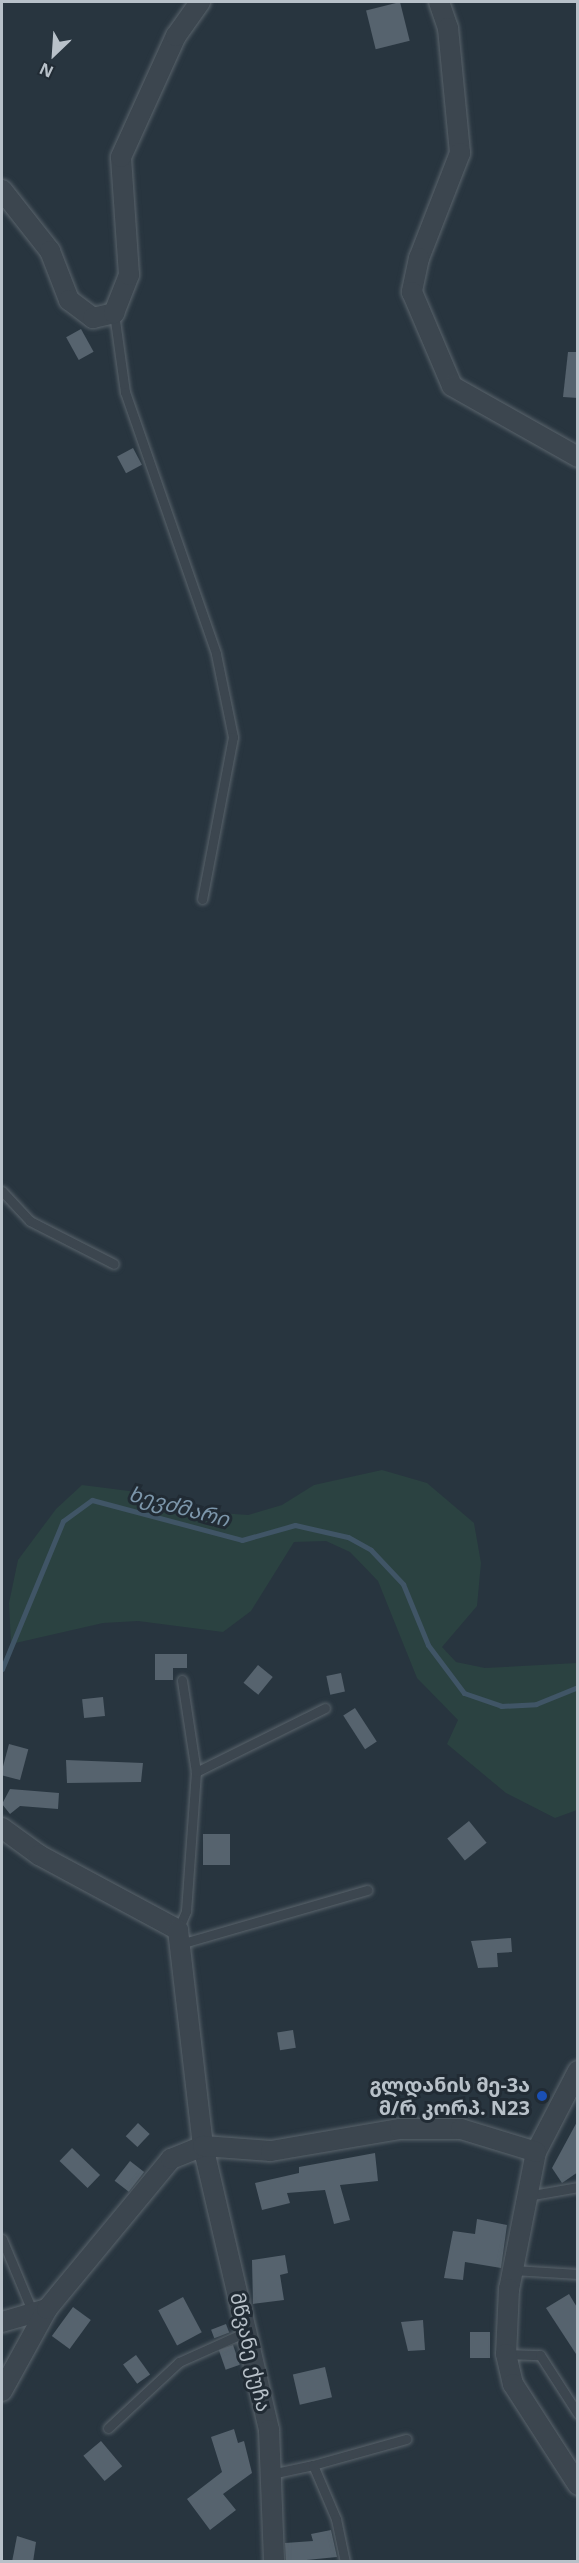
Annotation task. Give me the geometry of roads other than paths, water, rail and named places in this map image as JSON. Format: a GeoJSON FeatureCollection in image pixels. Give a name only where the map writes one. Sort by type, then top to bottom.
{"type":"FeatureCollection","features":[{"type":"Feature","properties":{"kind":"street"},"geometry":{"type":"LineString","coordinates":[[2,190],[50,250],[69,300],[93,318],[114,313],[129,275],[121,157],[176,36],[200,2]]}},
{"type":"Feature","properties":{"kind":"street"},"geometry":{"type":"LineString","coordinates":[[439,2],[448,28],[460,153],[419,258],[412,292],[452,386],[578,457]]}},
{"type":"Feature","properties":{"kind":"street"},"geometry":{"type":"LineString","coordinates":[[2,1828],[39,1855],[179,1937]]}},
{"type":"Feature","properties":{"kind":"street","name":"მწვანე ქუჩა"},"geometry":{"type":"LineString","coordinates":[[179,1937],[203,2146],[269,2430],[274,2562]]}},
{"type":"Feature","properties":{"kind":"street"},"geometry":{"type":"LineString","coordinates":[[578,2071],[536,2152],[513,2270],[506,2354],[513,2384],[578,2485]]}},
{"type":"Feature","properties":{"kind":"street"},"geometry":{"type":"LineString","coordinates":[[2,2391],[40,2311],[171,2160],[203,2146],[271,2151],[400,2129],[461,2129],[536,2152]]}},
{"type":"Feature","properties":{"kind":"street"},"geometry":{"type":"LineString","coordinates":[[2,2322],[40,2311]]}},
{"type":"Feature","properties":{"kind":"lane"},"geometry":{"type":"LineString","coordinates":[[114,313],[125,392],[216,654],[233,737],[202,899]]}},
{"type":"Feature","properties":{"kind":"lane"},"geometry":{"type":"LineString","coordinates":[[2,1191],[30,1221],[114,1264]]}},
{"type":"Feature","properties":{"kind":"lane"},"geometry":{"type":"LineString","coordinates":[[182,1680],[196,1773],[186,1911],[179,1937],[368,1890]]}},
{"type":"Feature","properties":{"kind":"lane"},"geometry":{"type":"LineString","coordinates":[[196,1773],[325,1708]]}},
{"type":"Feature","properties":{"kind":"lane"},"geometry":{"type":"LineString","coordinates":[[527,2196],[578,2187]]}},
{"type":"Feature","properties":{"kind":"lane"},"geometry":{"type":"LineString","coordinates":[[2,2239],[40,2311]]}},
{"type":"Feature","properties":{"kind":"lane"},"geometry":{"type":"LineString","coordinates":[[513,2270],[578,2274]]}},
{"type":"Feature","properties":{"kind":"lane"},"geometry":{"type":"LineString","coordinates":[[108,2428],[179,2362],[246,2332]]}},
{"type":"Feature","properties":{"kind":"lane"},"geometry":{"type":"LineString","coordinates":[[506,2354],[540,2355],[578,2414]]}},
{"type":"Feature","properties":{"kind":"lane"},"geometry":{"type":"LineString","coordinates":[[271,2474],[313,2465],[405,2439]]}},
{"type":"Feature","properties":{"kind":"lane"},"geometry":{"type":"LineString","coordinates":[[313,2465],[336,2519],[345,2562]]}},
{"type":"Feature","properties":{"kind":"waterway","name":"ხევძმარი"},"geometry":{"type":"LineString","coordinates":[[2,1669],[63,1521],[92,1500],[242,1540],[295,1525],[348,1537],[371,1550],[403,1584],[428,1645],[464,1693],[501,1706],[536,1704],[578,1687]]}},
{"type":"Feature","properties":{"kind":"place","name":"გლდანის მე-3ა მ/რ კორპ. N23"},"geometry":{"type":"Point","coordinates":[542,2096]}}]}
